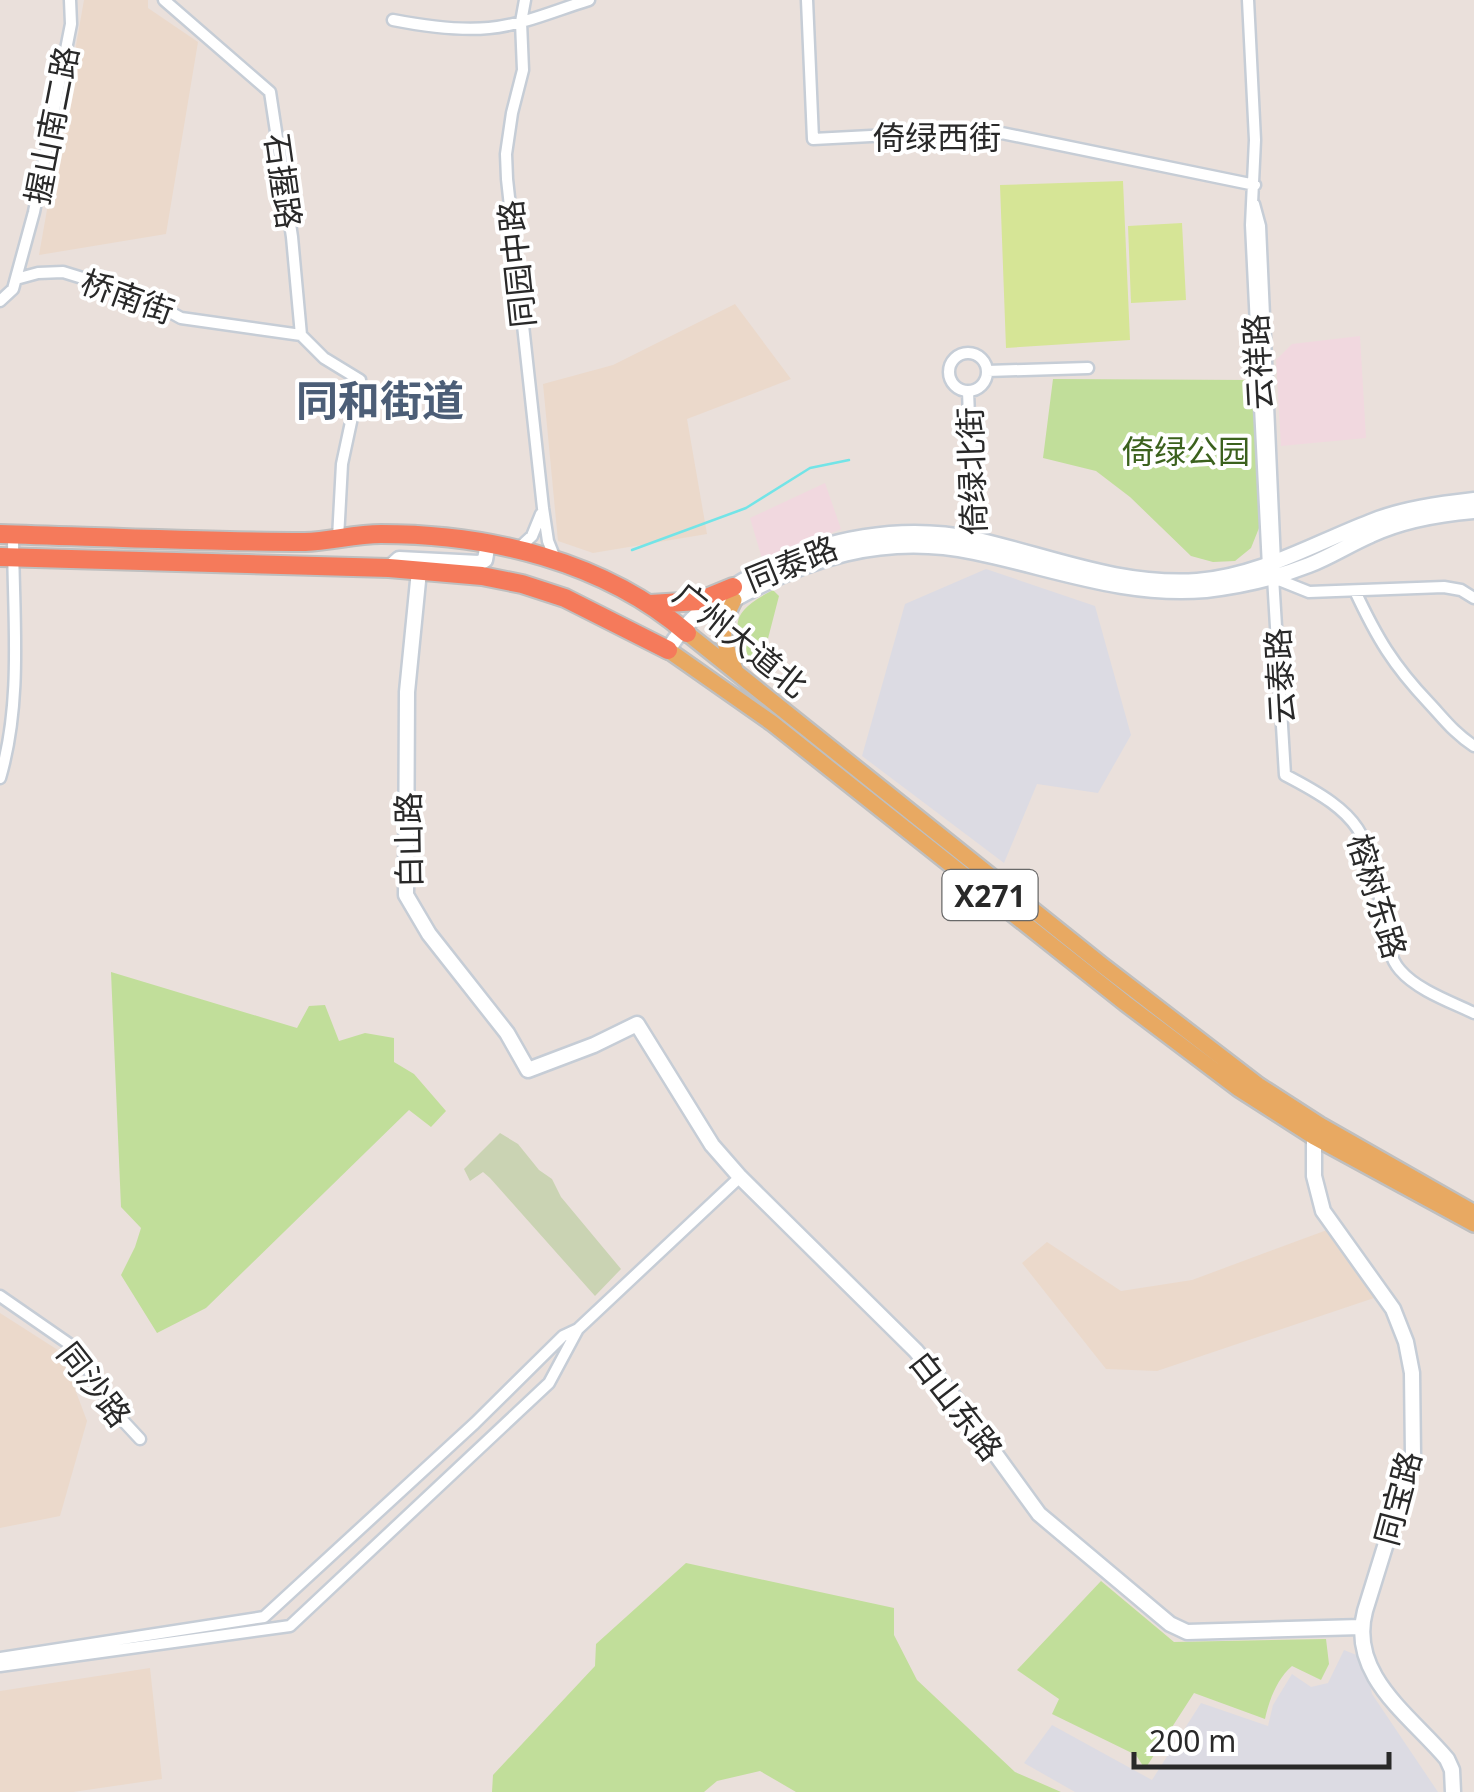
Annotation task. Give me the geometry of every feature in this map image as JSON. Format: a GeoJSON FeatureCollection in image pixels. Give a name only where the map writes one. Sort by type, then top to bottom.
{"type":"FeatureCollection","features":[{"type":"Feature","properties":{"kind":"highway","name":"广州大道北"},"geometry":{"type":"LineString","coordinates":[[6,534],[304,542],[391,534],[488,543],[610,582],[650,604],[684,630]]}},
{"type":"Feature","properties":{"kind":"highway","name":"广州大道北"},"geometry":{"type":"LineString","coordinates":[[6,558],[389,568],[482,576],[536,588],[596,612],[668,650]]}},
{"type":"Feature","properties":{"kind":"highway"},"geometry":{"type":"LineString","coordinates":[[650,604],[699,601],[734,593]]}},
{"type":"Feature","properties":{"kind":"main road"},"geometry":{"type":"LineString","coordinates":[[734,593],[722,634],[738,676]]}},
{"type":"Feature","properties":{"kind":"main road","name":"广州大道北"},"geometry":{"type":"LineString","coordinates":[[684,630],[814,746],[1125,1003],[1239,1089],[1317,1131]]}},
{"type":"Feature","properties":{"kind":"main road","name":"广州大道北"},"geometry":{"type":"LineString","coordinates":[[668,650],[814,746]]}},
{"type":"Feature","properties":{"kind":"main road"},"geometry":{"type":"LineString","coordinates":[[1317,1131],[1474,1224]]}},
{"type":"Feature","properties":{"kind":"main road","name":"X271"},"geometry":{"type":"LineString","coordinates":[[1317,1131],[1372,1146],[1474,1201]]}},
{"type":"Feature","properties":{"kind":"main road","name":"X271"},"geometry":{"type":"LineString","coordinates":[[1317,1131],[1374,1182],[1474,1234]]}},
{"type":"Feature","properties":{"kind":"main road"},"geometry":{"type":"LineString","coordinates":[[1349,1150],[1474,1212]]}},
{"type":"Feature","properties":{"kind":"street","name":"握山南二路"},"geometry":{"type":"LineString","coordinates":[[0,301],[13,290],[34,212],[71,24],[70,0]]}},
{"type":"Feature","properties":{"kind":"street","name":"石握路"},"geometry":{"type":"LineString","coordinates":[[164,0],[270,92],[292,237],[301,334]]}},
{"type":"Feature","properties":{"kind":"street","name":"同园中路"},"geometry":{"type":"LineString","coordinates":[[525,0],[521,22],[523,70],[512,113],[506,179],[543,508],[556,562]]}},
{"type":"Feature","properties":{"kind":"street"},"geometry":{"type":"LineString","coordinates":[[394,20],[423,26],[488,28],[521,22],[589,0]]}},
{"type":"Feature","properties":{"kind":"street","name":"倚绿西街"},"geometry":{"type":"LineString","coordinates":[[807,0],[813,139],[987,130],[1254,185]]}},
{"type":"Feature","properties":{"kind":"street","name":"云祥路"},"geometry":{"type":"LineString","coordinates":[[1248,0],[1272,568]]}},
{"type":"Feature","properties":{"kind":"street","name":"桥南街"},"geometry":{"type":"LineString","coordinates":[[16,279],[63,272],[141,296],[181,318],[301,334]]}},
{"type":"Feature","properties":{"kind":"street"},"geometry":{"type":"LineString","coordinates":[[301,334],[324,358],[360,380],[342,464],[338,538]]}},
{"type":"Feature","properties":{"kind":"street"},"geometry":{"type":"LineString","coordinates":[[965,352],[977,354],[987,371],[980,386],[968,391],[956,387],[949,376],[954,358],[965,352]]}},
{"type":"Feature","properties":{"kind":"street"},"geometry":{"type":"LineString","coordinates":[[987,371],[1088,368]]}},
{"type":"Feature","properties":{"kind":"street","name":"倚绿北街"},"geometry":{"type":"LineString","coordinates":[[968,391],[974,546]]}},
{"type":"Feature","properties":{"kind":"street","name":"同泰路"},"geometry":{"type":"LineString","coordinates":[[668,650],[684,630],[734,593],[808,550],[852,539],[927,534],[1098,584],[1140,590],[1207,590],[1272,568],[1382,518],[1474,500]]}},
{"type":"Feature","properties":{"kind":"street"},"geometry":{"type":"LineString","coordinates":[[517,550],[532,536],[543,508]]}},
{"type":"Feature","properties":{"kind":"street","name":"同泰路"},"geometry":{"type":"LineString","coordinates":[[1272,568],[1313,563],[1395,525],[1474,511]]}},
{"type":"Feature","properties":{"kind":"street"},"geometry":{"type":"LineString","coordinates":[[0,778],[14,705],[6,534]]}},
{"type":"Feature","properties":{"kind":"street"},"geometry":{"type":"LineString","coordinates":[[389,568],[399,559],[479,563],[485,560],[488,543]]}},
{"type":"Feature","properties":{"kind":"street"},"geometry":{"type":"LineString","coordinates":[[1272,568],[1308,592],[1444,588],[1462,590],[1474,598]]}},
{"type":"Feature","properties":{"kind":"street","name":"云泰路"},"geometry":{"type":"LineString","coordinates":[[1272,568],[1285,775]]}},
{"type":"Feature","properties":{"kind":"street","name":"白山路"},"geometry":{"type":"LineString","coordinates":[[419,572],[407,692],[406,895],[430,934],[507,1033],[528,1070],[636,1024]]}},
{"type":"Feature","properties":{"kind":"street"},"geometry":{"type":"LineString","coordinates":[[1356,591],[1372,627],[1402,676],[1451,731],[1474,746]]}},
{"type":"Feature","properties":{"kind":"street","name":"榕树东路"},"geometry":{"type":"LineString","coordinates":[[1285,775],[1337,804],[1363,833],[1397,968],[1474,1014]]}},
{"type":"Feature","properties":{"kind":"street","name":"白山东路"},"geometry":{"type":"LineString","coordinates":[[636,1024],[694,1118],[740,1177],[916,1352],[958,1401],[1039,1514],[1170,1624],[1187,1632],[1361,1627]]}},
{"type":"Feature","properties":{"kind":"street","name":"同宝路"},"geometry":{"type":"LineString","coordinates":[[1317,1131],[1314,1176],[1323,1211],[1393,1309],[1406,1342],[1412,1373],[1413,1456],[1361,1627]]}},
{"type":"Feature","properties":{"kind":"street"},"geometry":{"type":"LineString","coordinates":[[0,1658],[264,1617],[475,1423],[563,1336],[578,1329],[740,1177]]}},
{"type":"Feature","properties":{"kind":"street","name":"同沙路"},"geometry":{"type":"LineString","coordinates":[[0,1296],[74,1348],[113,1410],[140,1440]]}},
{"type":"Feature","properties":{"kind":"street"},"geometry":{"type":"LineString","coordinates":[[0,1666],[290,1626],[549,1383],[578,1329]]}},
{"type":"Feature","properties":{"kind":"street"},"geometry":{"type":"LineString","coordinates":[[1361,1627],[1368,1664],[1378,1683],[1448,1759],[1453,1792]]}},
{"type":"Feature","properties":{"kind":"shaded area"},"geometry":{"type":"Polygon","coordinates":[[[84,0],[148,0],[148,8],[198,42],[166,234],[39,255],[84,0]]]}},
{"type":"Feature","properties":{"kind":"shaded area"},"geometry":{"type":"Polygon","coordinates":[[[735,304],[791,379],[687,419],[707,534],[593,553],[558,541],[543,384],[613,365],[735,304]]]}},
{"type":"Feature","properties":{"kind":"shaded area"},"geometry":{"type":"Polygon","coordinates":[[[1360,336],[1366,438],[1281,446],[1276,360],[1292,344],[1360,336]]]}},
{"type":"Feature","properties":{"kind":"shaded area"},"geometry":{"type":"Polygon","coordinates":[[[825,483],[841,529],[763,562],[750,518],[825,483]]]}},
{"type":"Feature","properties":{"kind":"shaded area"},"geometry":{"type":"Polygon","coordinates":[[[986,569],[1095,606],[1131,735],[1098,793],[1037,784],[1004,863],[862,756],[905,604],[986,569]]]}},
{"type":"Feature","properties":{"kind":"shaded area"},"geometry":{"type":"Polygon","coordinates":[[[1327,1230],[1377,1297],[1157,1371],[1106,1369],[1022,1263],[1047,1242],[1121,1291],[1192,1280],[1327,1230]]]}},
{"type":"Feature","properties":{"kind":"shaded area"},"geometry":{"type":"Polygon","coordinates":[[[0,1313],[61,1352],[87,1421],[60,1516],[0,1528],[0,1313]]]}},
{"type":"Feature","properties":{"kind":"shaded area"},"geometry":{"type":"Polygon","coordinates":[[[1344,1650],[1364,1658],[1372,1694],[1438,1792],[1075,1792],[1024,1763],[1052,1725],[1152,1780],[1201,1703],[1268,1726],[1273,1705],[1292,1674],[1311,1687],[1328,1683],[1344,1650]]]}},
{"type":"Feature","properties":{"kind":"shaded area"},"geometry":{"type":"Polygon","coordinates":[[[150,1668],[162,1779],[73,1792],[0,1792],[0,1691],[150,1668]]]}},
{"type":"Feature","properties":{"kind":"green space"},"geometry":{"type":"Polygon","coordinates":[[[1123,181],[1130,340],[1006,348],[1000,185],[1123,181]]]}},
{"type":"Feature","properties":{"kind":"green space"},"geometry":{"type":"Polygon","coordinates":[[[1182,223],[1186,300],[1131,303],[1128,226],[1182,223]]]}},
{"type":"Feature","properties":{"kind":"green space","name":"倚绿公园"},"geometry":{"type":"Polygon","coordinates":[[[1053,379],[1255,380],[1261,523],[1251,548],[1235,561],[1213,562],[1191,556],[1130,497],[1096,471],[1043,458],[1053,379]]]}},
{"type":"Feature","properties":{"kind":"green space"},"geometry":{"type":"Polygon","coordinates":[[[773,590],[779,596],[764,654],[752,662],[740,637],[738,619],[749,605],[773,590]]]}},
{"type":"Feature","properties":{"kind":"green space"},"geometry":{"type":"Polygon","coordinates":[[[111,972],[297,1028],[309,1006],[325,1005],[339,1041],[365,1033],[394,1038],[394,1062],[414,1074],[446,1111],[431,1127],[409,1110],[206,1308],[157,1333],[121,1275],[141,1228],[121,1207],[111,972]]]}},
{"type":"Feature","properties":{"kind":"green space"},"geometry":{"type":"Polygon","coordinates":[[[500,1133],[518,1144],[539,1170],[552,1179],[561,1197],[621,1269],[595,1296],[490,1178],[483,1172],[470,1181],[464,1169],[500,1133]]]}},
{"type":"Feature","properties":{"kind":"green space"},"geometry":{"type":"Polygon","coordinates":[[[686,1563],[894,1608],[894,1635],[917,1680],[1015,1772],[1061,1792],[796,1792],[760,1771],[717,1781],[704,1792],[492,1792],[493,1775],[595,1666],[596,1644],[686,1563]]]}},
{"type":"Feature","properties":{"kind":"green space"},"geometry":{"type":"Polygon","coordinates":[[[1101,1581],[1174,1642],[1326,1639],[1329,1664],[1321,1680],[1292,1666],[1274,1690],[1265,1719],[1194,1693],[1145,1769],[1136,1755],[1052,1714],[1059,1699],[1017,1670],[1101,1581]]]}},
{"type":"Feature","properties":{"kind":"waterway"},"geometry":{"type":"LineString","coordinates":[[632,550],[746,508],[810,468],[849,460]]}},
{"type":"Feature","properties":{"kind":"district","name":"同和街道"},"geometry":{"type":"Point","coordinates":[380,399]}}]}
